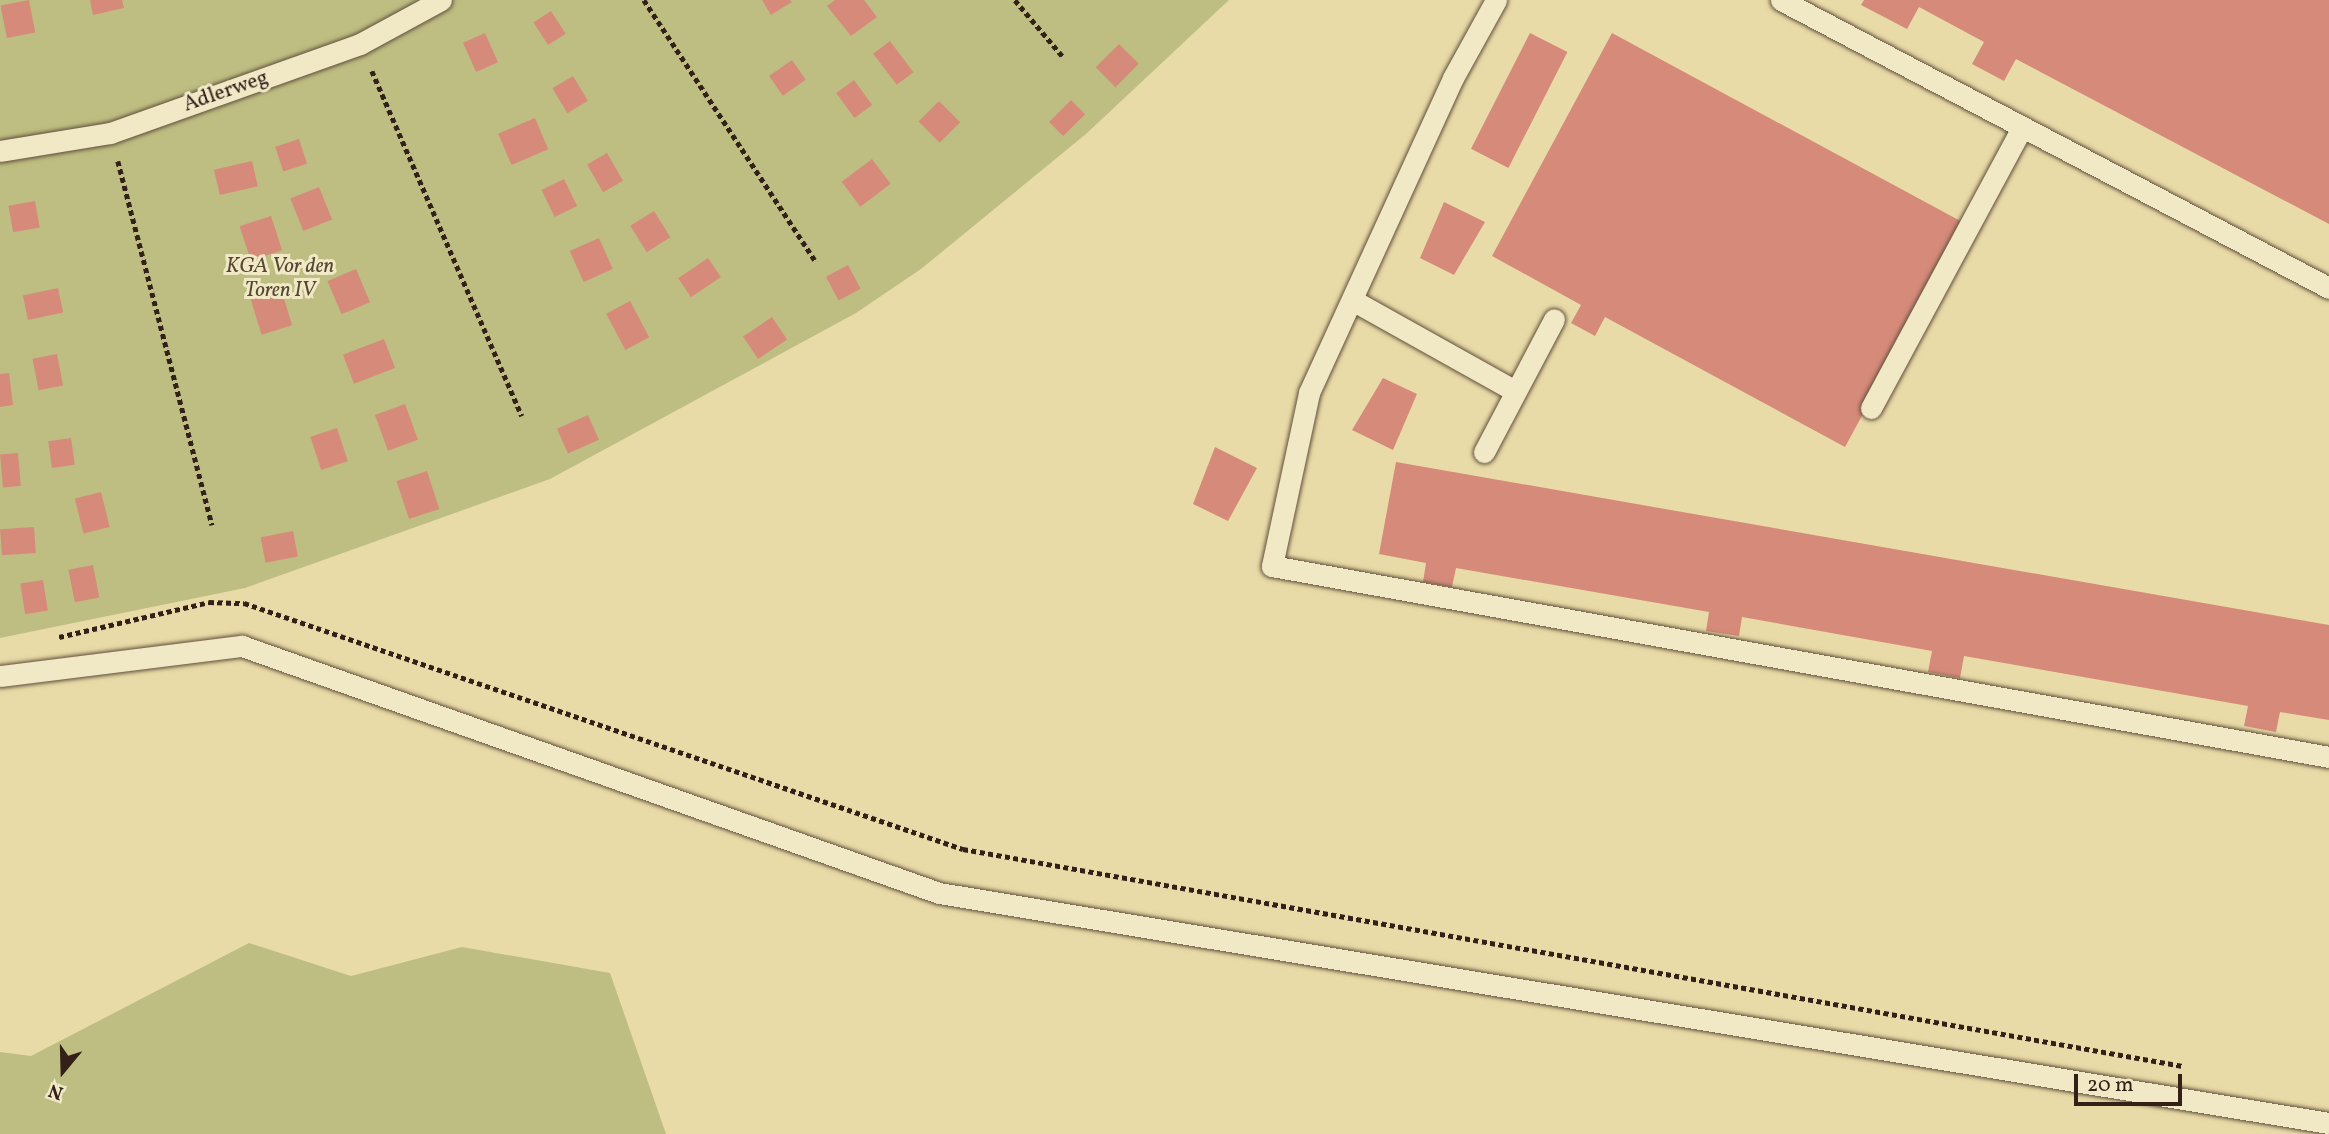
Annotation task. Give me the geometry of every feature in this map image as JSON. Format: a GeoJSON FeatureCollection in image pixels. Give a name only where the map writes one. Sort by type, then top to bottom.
{"type":"FeatureCollection","features":[{"type":"Feature","properties":{"kind":"lane","name":"Adlerweg"},"geometry":{"type":"LineString","coordinates":[[0,151],[110,133],[360,44],[442,0]]}},
{"type":"Feature","properties":{"kind":"lane"},"geometry":{"type":"LineString","coordinates":[[1496,0],[1453,78],[1354,301],[1309,393],[1272,566],[2329,757]]}},
{"type":"Feature","properties":{"kind":"lane"},"geometry":{"type":"LineString","coordinates":[[1781,0],[2329,288]]}},
{"type":"Feature","properties":{"kind":"lane"},"geometry":{"type":"LineString","coordinates":[[1871,408],[2022,127]]}},
{"type":"Feature","properties":{"kind":"lane"},"geometry":{"type":"LineString","coordinates":[[1354,301],[1513,390]]}},
{"type":"Feature","properties":{"kind":"lane"},"geometry":{"type":"LineString","coordinates":[[1484,452],[1513,390],[1554,319]]}},
{"type":"Feature","properties":{"kind":"lane"},"geometry":{"type":"LineString","coordinates":[[0,676],[242,646],[939,892],[2329,1123]]}},
{"type":"Feature","properties":{"kind":"path"},"geometry":{"type":"LineString","coordinates":[[644,0],[816,260]]}},
{"type":"Feature","properties":{"kind":"path"},"geometry":{"type":"LineString","coordinates":[[1015,0],[1064,58]]}},
{"type":"Feature","properties":{"kind":"path"},"geometry":{"type":"LineString","coordinates":[[360,44],[522,416]]}},
{"type":"Feature","properties":{"kind":"path"},"geometry":{"type":"LineString","coordinates":[[110,133],[212,525]]}},
{"type":"Feature","properties":{"kind":"path"},"geometry":{"type":"LineString","coordinates":[[46,639],[209,602],[244,603],[963,849],[2192,1068]]}},
{"type":"Feature","properties":{"kind":"green space","name":"KGA Vor den Toren IV"},"geometry":{"type":"Polygon","coordinates":[[[0,0],[1229,0],[1086,134],[921,269],[856,313],[550,479],[245,588],[0,638],[0,0]]]}},
{"type":"Feature","properties":{"kind":"green space"},"geometry":{"type":"Polygon","coordinates":[[[249,943],[351,976],[462,947],[610,973],[666,1134],[0,1134],[0,1052],[31,1056],[249,943]]]}},
{"type":"Feature","properties":{"kind":"building"},"geometry":{"type":"Polygon","coordinates":[[[29,0],[35,32],[7,38],[1,6],[29,0]]]}},
{"type":"Feature","properties":{"kind":"building"},"geometry":{"type":"Polygon","coordinates":[[[90,0],[122,0],[124,8],[93,15],[90,0]]]}},
{"type":"Feature","properties":{"kind":"building"},"geometry":{"type":"Polygon","coordinates":[[[762,0],[790,0],[792,2],[771,15],[762,0]]]}},
{"type":"Feature","properties":{"kind":"building"},"geometry":{"type":"Polygon","coordinates":[[[835,0],[864,0],[877,17],[851,36],[827,6],[835,0]]]}},
{"type":"Feature","properties":{"kind":"building"},"geometry":{"type":"Polygon","coordinates":[[[1864,0],[2329,0],[2329,224],[2016,59],[2004,81],[1972,64],[1984,42],[1919,7],[1907,29],[1861,5],[1864,0]]]}},
{"type":"Feature","properties":{"kind":"building"},"geometry":{"type":"Polygon","coordinates":[[[551,11],[566,34],[548,45],[533,22],[551,11]]]}},
{"type":"Feature","properties":{"kind":"building"},"geometry":{"type":"Polygon","coordinates":[[[485,33],[498,62],[476,72],[463,43],[485,33]]]}},
{"type":"Feature","properties":{"kind":"building"},"geometry":{"type":"Polygon","coordinates":[[[1530,33],[1567,52],[1508,168],[1471,149],[1530,33]]]}},
{"type":"Feature","properties":{"kind":"building"},"geometry":{"type":"Polygon","coordinates":[[[1612,33],[1966,224],[1845,447],[1605,317],[1595,336],[1571,323],[1581,305],[1492,256],[1612,33]]]}},
{"type":"Feature","properties":{"kind":"building"},"geometry":{"type":"Polygon","coordinates":[[[890,41],[913,72],[897,85],[873,54],[890,41]]]}},
{"type":"Feature","properties":{"kind":"building"},"geometry":{"type":"Polygon","coordinates":[[[1119,44],[1139,64],[1115,87],[1096,67],[1119,44]]]}},
{"type":"Feature","properties":{"kind":"building"},"geometry":{"type":"Polygon","coordinates":[[[792,60],[806,80],[783,96],[769,76],[792,60]]]}},
{"type":"Feature","properties":{"kind":"building"},"geometry":{"type":"Polygon","coordinates":[[[573,76],[588,101],[567,113],[552,88],[573,76]]]}},
{"type":"Feature","properties":{"kind":"building"},"geometry":{"type":"Polygon","coordinates":[[[854,80],[872,105],[854,118],[836,93],[854,80]]]}},
{"type":"Feature","properties":{"kind":"building"},"geometry":{"type":"Polygon","coordinates":[[[1071,100],[1085,114],[1063,136],[1049,122],[1071,100]]]}},
{"type":"Feature","properties":{"kind":"building"},"geometry":{"type":"Polygon","coordinates":[[[939,101],[960,122],[940,143],[918,122],[939,101]]]}},
{"type":"Feature","properties":{"kind":"building"},"geometry":{"type":"Polygon","coordinates":[[[535,118],[548,149],[511,165],[498,134],[535,118]]]}},
{"type":"Feature","properties":{"kind":"building"},"geometry":{"type":"Polygon","coordinates":[[[299,139],[307,164],[283,171],[275,147],[299,139]]]}},
{"type":"Feature","properties":{"kind":"building"},"geometry":{"type":"Polygon","coordinates":[[[607,153],[623,181],[603,192],[587,164],[607,153]]]}},
{"type":"Feature","properties":{"kind":"building"},"geometry":{"type":"Polygon","coordinates":[[[872,159],[891,184],[860,207],[842,182],[872,159]]]}},
{"type":"Feature","properties":{"kind":"building"},"geometry":{"type":"Polygon","coordinates":[[[252,161],[258,186],[220,195],[214,170],[252,161]]]}},
{"type":"Feature","properties":{"kind":"building"},"geometry":{"type":"Polygon","coordinates":[[[564,179],[577,206],[555,217],[542,190],[564,179]]]}},
{"type":"Feature","properties":{"kind":"building"},"geometry":{"type":"Polygon","coordinates":[[[319,187],[332,219],[303,231],[290,199],[319,187]]]}},
{"type":"Feature","properties":{"kind":"building"},"geometry":{"type":"Polygon","coordinates":[[[35,201],[40,228],[13,232],[8,206],[35,201]]]}},
{"type":"Feature","properties":{"kind":"building"},"geometry":{"type":"Polygon","coordinates":[[[1444,202],[1485,222],[1454,275],[1420,258],[1444,202]]]}},
{"type":"Feature","properties":{"kind":"building"},"geometry":{"type":"Polygon","coordinates":[[[654,211],[670,237],[647,252],[630,226],[654,211]]]}},
{"type":"Feature","properties":{"kind":"building"},"geometry":{"type":"Polygon","coordinates":[[[271,216],[282,250],[251,260],[240,226],[271,216]]]}},
{"type":"Feature","properties":{"kind":"building"},"geometry":{"type":"Polygon","coordinates":[[[599,238],[613,269],[584,282],[570,251],[599,238]]]}},
{"type":"Feature","properties":{"kind":"building"},"geometry":{"type":"Polygon","coordinates":[[[708,258],[721,277],[691,297],[678,278],[708,258]]]}},
{"type":"Feature","properties":{"kind":"building"},"geometry":{"type":"Polygon","coordinates":[[[848,265],[861,289],[839,301],[826,277],[848,265]]]}},
{"type":"Feature","properties":{"kind":"building"},"geometry":{"type":"Polygon","coordinates":[[[356,269],[370,302],[342,314],[327,281],[356,269]]]}},
{"type":"Feature","properties":{"kind":"building"},"geometry":{"type":"Polygon","coordinates":[[[58,288],[63,312],[28,320],[23,295],[58,288]]]}},
{"type":"Feature","properties":{"kind":"building"},"geometry":{"type":"Polygon","coordinates":[[[281,289],[292,325],[262,335],[250,298],[281,289]]]}},
{"type":"Feature","properties":{"kind":"building"},"geometry":{"type":"Polygon","coordinates":[[[630,301],[649,337],[625,350],[606,314],[630,301]]]}},
{"type":"Feature","properties":{"kind":"building"},"geometry":{"type":"Polygon","coordinates":[[[772,317],[787,339],[758,359],[743,337],[772,317]]]}},
{"type":"Feature","properties":{"kind":"building"},"geometry":{"type":"Polygon","coordinates":[[[384,339],[395,368],[354,384],[343,355],[384,339]]]}},
{"type":"Feature","properties":{"kind":"building"},"geometry":{"type":"Polygon","coordinates":[[[57,354],[63,385],[39,390],[32,359],[57,354]]]}},
{"type":"Feature","properties":{"kind":"building"},"geometry":{"type":"Polygon","coordinates":[[[9,373],[13,405],[0,407],[0,374],[9,373]]]}},
{"type":"Feature","properties":{"kind":"building"},"geometry":{"type":"Polygon","coordinates":[[[1383,378],[1417,394],[1393,450],[1352,430],[1383,378]]]}},
{"type":"Feature","properties":{"kind":"building"},"geometry":{"type":"Polygon","coordinates":[[[405,404],[418,440],[388,451],[375,415],[405,404]]]}},
{"type":"Feature","properties":{"kind":"building"},"geometry":{"type":"Polygon","coordinates":[[[588,415],[599,440],[568,453],[557,429],[588,415]]]}},
{"type":"Feature","properties":{"kind":"building"},"geometry":{"type":"Polygon","coordinates":[[[337,428],[348,461],[321,470],[310,437],[337,428]]]}},
{"type":"Feature","properties":{"kind":"building"},"geometry":{"type":"Polygon","coordinates":[[[71,438],[75,465],[52,468],[48,441],[71,438]]]}},
{"type":"Feature","properties":{"kind":"building"},"geometry":{"type":"Polygon","coordinates":[[[1215,447],[1257,468],[1228,521],[1193,504],[1215,447]]]}},
{"type":"Feature","properties":{"kind":"building"},"geometry":{"type":"Polygon","coordinates":[[[18,453],[21,486],[3,487],[0,455],[18,453]]]}},
{"type":"Feature","properties":{"kind":"building"},"geometry":{"type":"Polygon","coordinates":[[[1396,462],[2329,625],[2329,720],[2280,712],[2276,732],[2244,726],[2248,706],[1964,656],[1960,678],[1928,672],[1932,651],[1742,617],[1739,636],[1706,631],[1709,612],[1456,568],[1452,587],[1423,582],[1426,563],[1379,554],[1396,462]]]}},
{"type":"Feature","properties":{"kind":"building"},"geometry":{"type":"Polygon","coordinates":[[[427,471],[439,509],[409,519],[397,481],[427,471]]]}},
{"type":"Feature","properties":{"kind":"building"},"geometry":{"type":"Polygon","coordinates":[[[101,492],[110,527],[84,533],[75,499],[101,492]]]}},
{"type":"Feature","properties":{"kind":"building"},"geometry":{"type":"Polygon","coordinates":[[[34,527],[36,553],[2,555],[0,529],[34,527]]]}},
{"type":"Feature","properties":{"kind":"building"},"geometry":{"type":"Polygon","coordinates":[[[293,531],[298,557],[266,563],[261,537],[293,531]]]}},
{"type":"Feature","properties":{"kind":"building"},"geometry":{"type":"Polygon","coordinates":[[[93,565],[99,597],[75,602],[68,570],[93,565]]]}},
{"type":"Feature","properties":{"kind":"building"},"geometry":{"type":"Polygon","coordinates":[[[43,580],[48,611],[25,614],[20,584],[43,580]]]}}]}
